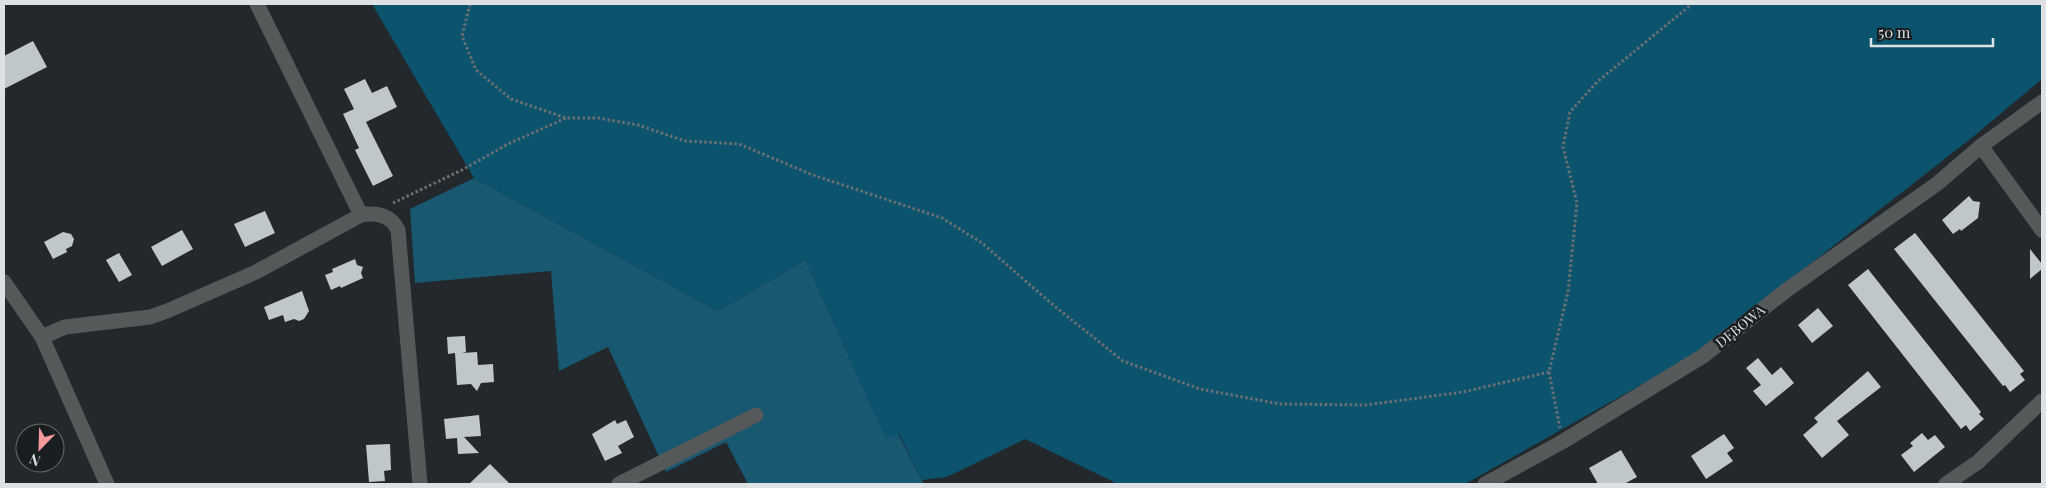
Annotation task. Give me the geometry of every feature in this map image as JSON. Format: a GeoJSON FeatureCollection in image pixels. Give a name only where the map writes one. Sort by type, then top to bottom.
{"type":"FeatureCollection","features":[{"type":"Feature","properties":{"kind":"street"},"geometry":{"type":"LineString","coordinates":[[257,4],[361,215]]}},
{"type":"Feature","properties":{"kind":"street","name":"DĘBOWA"},"geometry":{"type":"LineString","coordinates":[[1485,484],[1562,442],[1703,356],[1788,289],[1938,183],[1981,146],[2042,102]]}},
{"type":"Feature","properties":{"kind":"street"},"geometry":{"type":"LineString","coordinates":[[1981,146],[2042,230]]}},
{"type":"Feature","properties":{"kind":"street"},"geometry":{"type":"LineString","coordinates":[[42,337],[65,328],[150,316],[168,311],[256,272],[361,215],[379,214],[395,223],[398,230],[420,484]]}},
{"type":"Feature","properties":{"kind":"street"},"geometry":{"type":"LineString","coordinates":[[4,282],[42,337],[107,484]]}},
{"type":"Feature","properties":{"kind":"street"},"geometry":{"type":"LineString","coordinates":[[1946,484],[1978,462],[2042,400]]}},
{"type":"Feature","properties":{"kind":"street"},"geometry":{"type":"LineString","coordinates":[[620,484],[756,415]]}},
{"type":"Feature","properties":{"kind":"path"},"geometry":{"type":"LineString","coordinates":[[470,4],[462,36],[476,70],[512,99],[566,118],[598,118],[638,125],[685,141],[740,144],[813,175],[942,218],[982,243],[1052,304],[1123,361],[1200,389],[1280,404],[1366,405],[1463,392],[1549,372]]}},
{"type":"Feature","properties":{"kind":"path"},"geometry":{"type":"LineString","coordinates":[[1562,442],[1549,372],[1568,292],[1577,203],[1563,147],[1570,112],[1597,82],[1616,65],[1692,4]]}},
{"type":"Feature","properties":{"kind":"path"},"geometry":{"type":"LineString","coordinates":[[379,214],[386,206],[462,170],[508,144],[566,118]]}},
{"type":"Feature","properties":{"kind":"shaded area"},"geometry":{"type":"Polygon","coordinates":[[[372,4],[2042,4],[2042,79],[1974,136],[1694,355],[1465,484],[1118,484],[1025,439],[947,477],[922,480],[899,434],[886,439],[805,259],[718,311],[474,178],[372,4]]]}},
{"type":"Feature","properties":{"kind":"shaded area"},"geometry":{"type":"Polygon","coordinates":[[[474,178],[718,311],[805,259],[886,438],[898,434],[924,484],[748,484],[726,442],[666,472],[608,347],[559,371],[551,271],[415,283],[410,209],[474,178]]]}},
{"type":"Feature","properties":{"kind":"building"},"geometry":{"type":"Polygon","coordinates":[[[33,41],[47,67],[4,89],[4,56],[33,41]]]}},
{"type":"Feature","properties":{"kind":"building"},"geometry":{"type":"Polygon","coordinates":[[[365,79],[372,93],[387,86],[397,107],[366,122],[393,176],[373,186],[355,150],[359,148],[343,114],[354,109],[344,89],[365,79]]]}},
{"type":"Feature","properties":{"kind":"building"},"geometry":{"type":"Polygon","coordinates":[[[1969,196],[1973,201],[1980,202],[1978,218],[1961,231],[1960,229],[1953,234],[1942,220],[1969,196]]]}},
{"type":"Feature","properties":{"kind":"building"},"geometry":{"type":"Polygon","coordinates":[[[265,211],[275,233],[245,247],[234,224],[265,211]]]}},
{"type":"Feature","properties":{"kind":"building"},"geometry":{"type":"Polygon","coordinates":[[[182,230],[193,249],[162,266],[151,247],[182,230]]]}},
{"type":"Feature","properties":{"kind":"building"},"geometry":{"type":"Polygon","coordinates":[[[63,232],[71,234],[74,239],[72,246],[66,249],[67,252],[53,259],[44,242],[63,232]]]}},
{"type":"Feature","properties":{"kind":"building"},"geometry":{"type":"Polygon","coordinates":[[[1915,233],[2024,371],[2020,374],[2025,380],[2010,392],[2005,385],[2003,386],[1894,249],[1915,233]]]}},
{"type":"Feature","properties":{"kind":"building"},"geometry":{"type":"Polygon","coordinates":[[[2030,249],[2042,264],[2042,269],[2030,279],[2030,249]]]}},
{"type":"Feature","properties":{"kind":"building"},"geometry":{"type":"Polygon","coordinates":[[[119,253],[132,275],[119,282],[106,260],[119,253]]]}},
{"type":"Feature","properties":{"kind":"building"},"geometry":{"type":"Polygon","coordinates":[[[355,259],[357,265],[363,267],[361,273],[363,278],[341,288],[340,286],[331,290],[325,275],[333,272],[332,269],[355,259]]]}},
{"type":"Feature","properties":{"kind":"building"},"geometry":{"type":"Polygon","coordinates":[[[1868,269],[1981,412],[1979,414],[1984,419],[1970,431],[1966,425],[1961,429],[1848,285],[1868,269]]]}},
{"type":"Feature","properties":{"kind":"building"},"geometry":{"type":"Polygon","coordinates":[[[302,291],[309,311],[304,319],[299,321],[294,319],[285,322],[283,315],[269,320],[264,307],[302,291]]]}},
{"type":"Feature","properties":{"kind":"building"},"geometry":{"type":"Polygon","coordinates":[[[1818,308],[1833,326],[1812,343],[1798,325],[1818,308]]]}},
{"type":"Feature","properties":{"kind":"building"},"geometry":{"type":"Polygon","coordinates":[[[465,336],[466,352],[462,353],[477,352],[478,365],[493,364],[494,382],[481,383],[477,391],[471,384],[457,385],[455,353],[448,354],[447,337],[465,336]]]}},
{"type":"Feature","properties":{"kind":"building"},"geometry":{"type":"Polygon","coordinates":[[[1758,358],[1772,375],[1781,367],[1794,383],[1766,406],[1753,391],[1761,385],[1746,368],[1758,358]]]}},
{"type":"Feature","properties":{"kind":"building"},"geometry":{"type":"Polygon","coordinates":[[[1868,371],[1881,387],[1837,421],[1849,435],[1822,458],[1803,435],[1818,422],[1814,418],[1868,371]]]}},
{"type":"Feature","properties":{"kind":"building"},"geometry":{"type":"Polygon","coordinates":[[[479,415],[481,436],[464,437],[479,453],[458,454],[457,438],[446,439],[444,419],[479,415]]]}},
{"type":"Feature","properties":{"kind":"building"},"geometry":{"type":"Polygon","coordinates":[[[615,420],[617,424],[626,420],[634,437],[618,446],[622,453],[605,461],[592,434],[615,420]]]}},
{"type":"Feature","properties":{"kind":"building"},"geometry":{"type":"Polygon","coordinates":[[[1922,433],[1928,440],[1935,435],[1945,447],[1914,472],[1901,455],[1913,446],[1910,443],[1922,433]]]}},
{"type":"Feature","properties":{"kind":"building"},"geometry":{"type":"Polygon","coordinates":[[[1724,434],[1734,448],[1727,453],[1733,461],[1706,479],[1691,456],[1724,434]]]}},
{"type":"Feature","properties":{"kind":"building"},"geometry":{"type":"Polygon","coordinates":[[[390,444],[391,470],[384,471],[385,481],[369,482],[366,445],[390,444]]]}},
{"type":"Feature","properties":{"kind":"building"},"geometry":{"type":"Polygon","coordinates":[[[1621,450],[1637,477],[1624,484],[1598,484],[1589,468],[1621,450]]]}},
{"type":"Feature","properties":{"kind":"building"},"geometry":{"type":"Polygon","coordinates":[[[490,464],[510,484],[469,484],[490,464]]]}}]}
